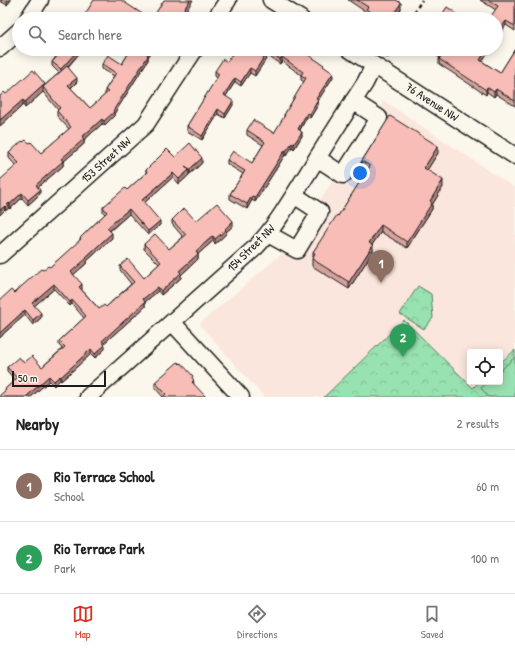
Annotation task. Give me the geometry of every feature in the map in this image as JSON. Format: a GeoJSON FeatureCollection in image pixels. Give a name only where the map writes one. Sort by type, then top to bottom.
{"type":"FeatureCollection","features":[{"type":"Feature","properties":{"kind":"street"},"geometry":{"type":"LineString","coordinates":[[32,12],[40,0]]}},
{"type":"Feature","properties":{"kind":"street"},"geometry":{"type":"LineString","coordinates":[[220,12],[228,0]]}},
{"type":"Feature","properties":{"kind":"street"},"geometry":{"type":"LineString","coordinates":[[271,0],[290,12]]}},
{"type":"Feature","properties":{"kind":"street"},"geometry":{"type":"LineString","coordinates":[[0,48],[12,37]]}},
{"type":"Feature","properties":{"kind":"street","name":"153 Street NW"},"geometry":{"type":"LineString","coordinates":[[0,255],[146,124],[190,56]]}},
{"type":"Feature","properties":{"kind":"street","name":"76 Avenue NW"},"geometry":{"type":"LineString","coordinates":[[360,56],[515,156]]}},
{"type":"Feature","properties":{"kind":"street","name":"154 Street NW"},"geometry":{"type":"LineString","coordinates":[[88,397],[256,247],[268,234],[274,227],[365,83],[374,65]]}},
{"type":"Feature","properties":{"kind":"street"},"geometry":{"type":"LineString","coordinates":[[317,158],[343,175],[379,118],[353,101]]}},
{"type":"Feature","properties":{"kind":"street"},"geometry":{"type":"LineString","coordinates":[[268,234],[297,250],[320,212],[294,195]]}},
{"type":"Feature","properties":{"kind":"street"},"geometry":{"type":"LineString","coordinates":[[172,322],[241,397]]}},
{"type":"Feature","properties":{"kind":"path"},"geometry":{"type":"LineString","coordinates":[[414,12],[422,0]]}},
{"type":"Feature","properties":{"kind":"shaded area"},"geometry":{"type":"Polygon","coordinates":[[[384,101],[515,188],[515,350],[503,360],[503,349],[467,349],[467,382],[404,320],[324,397],[264,397],[199,324],[290,247],[384,101]]]}},
{"type":"Feature","properties":{"kind":"green space"},"geometry":{"type":"Polygon","coordinates":[[[418,286],[431,294],[433,318],[424,329],[400,314],[418,286]]]}},
{"type":"Feature","properties":{"kind":"green space"},"geometry":{"type":"Polygon","coordinates":[[[404,320],[467,382],[467,385],[470,385],[473,388],[476,385],[503,385],[503,360],[515,350],[515,397],[324,397],[404,320]]]}},
{"type":"Feature","properties":{"kind":"green space"},"geometry":{"type":"Polygon","coordinates":[[[515,357],[515,397],[489,397],[481,388],[484,385],[503,385],[503,368],[515,357]]]}},
{"type":"Feature","properties":{"kind":"building"},"geometry":{"type":"Polygon","coordinates":[[[94,0],[121,0],[139,12],[86,12],[94,0]]]}},
{"type":"Feature","properties":{"kind":"building"},"geometry":{"type":"Polygon","coordinates":[[[164,0],[190,0],[182,12],[156,12],[164,0]]]}},
{"type":"Feature","properties":{"kind":"building"},"geometry":{"type":"Polygon","coordinates":[[[357,0],[396,0],[401,3],[395,12],[370,12],[366,9],[368,7],[357,0]]]}},
{"type":"Feature","properties":{"kind":"building"},"geometry":{"type":"Polygon","coordinates":[[[488,0],[515,0],[515,26],[506,21],[503,25],[503,12],[494,12],[498,6],[488,0]]]}},
{"type":"Feature","properties":{"kind":"building"},"geometry":{"type":"Polygon","coordinates":[[[447,7],[454,12],[444,12],[447,7]]]}},
{"type":"Feature","properties":{"kind":"building"},"geometry":{"type":"Polygon","coordinates":[[[515,49],[515,101],[496,89],[494,92],[487,87],[486,90],[439,59],[441,56],[483,56],[480,60],[500,73],[515,49]]]}},
{"type":"Feature","properties":{"kind":"building"},"geometry":{"type":"Polygon","coordinates":[[[57,56],[73,56],[61,69],[52,62],[57,56]]]}},
{"type":"Feature","properties":{"kind":"building"},"geometry":{"type":"Polygon","coordinates":[[[107,56],[122,64],[127,56],[148,56],[113,111],[114,112],[104,121],[102,119],[82,137],[84,139],[61,159],[63,161],[36,185],[40,190],[28,200],[22,193],[10,204],[9,203],[0,210],[0,180],[19,163],[9,153],[22,141],[23,142],[26,140],[29,143],[31,142],[41,153],[71,127],[57,111],[60,108],[43,87],[67,66],[77,78],[68,85],[90,108],[108,92],[105,90],[116,73],[102,64],[107,56]]]}},
{"type":"Feature","properties":{"kind":"building"},"geometry":{"type":"Polygon","coordinates":[[[231,56],[265,56],[255,71],[250,68],[241,82],[235,78],[224,95],[233,101],[225,114],[218,109],[202,136],[187,126],[219,74],[215,71],[223,59],[227,62],[231,56]]]}},
{"type":"Feature","properties":{"kind":"building"},"geometry":{"type":"Polygon","coordinates":[[[276,56],[310,56],[333,73],[316,99],[318,100],[310,114],[307,113],[298,129],[302,132],[294,144],[292,143],[286,151],[285,150],[255,197],[252,196],[247,204],[230,194],[245,171],[227,160],[233,151],[252,163],[265,142],[247,130],[253,120],[274,133],[306,78],[301,75],[303,72],[282,57],[280,59],[276,56]]]}},
{"type":"Feature","properties":{"kind":"building"},"geometry":{"type":"Polygon","coordinates":[[[33,70],[45,84],[25,102],[23,100],[0,120],[0,96],[4,92],[6,94],[33,70]]]}},
{"type":"Feature","properties":{"kind":"building"},"geometry":{"type":"Polygon","coordinates":[[[390,116],[438,146],[424,168],[443,180],[430,201],[432,203],[407,242],[381,225],[369,243],[373,245],[349,282],[312,259],[315,253],[313,252],[370,166],[362,161],[390,116]]]}},
{"type":"Feature","properties":{"kind":"building"},"geometry":{"type":"Polygon","coordinates":[[[190,143],[202,158],[190,169],[185,166],[189,170],[179,179],[173,173],[142,200],[160,221],[148,231],[129,209],[107,228],[112,233],[71,272],[82,284],[79,287],[99,309],[104,305],[106,307],[134,282],[120,266],[128,259],[144,278],[161,262],[144,244],[155,234],[169,249],[186,235],[172,220],[184,208],[196,221],[217,203],[233,221],[225,229],[226,230],[215,239],[213,236],[196,251],[198,254],[179,271],[181,273],[161,291],[158,287],[143,299],[145,302],[102,341],[105,345],[95,354],[91,349],[61,377],[60,376],[54,381],[49,376],[26,397],[0,397],[0,395],[6,390],[5,389],[17,378],[7,367],[19,357],[24,363],[32,356],[42,367],[65,347],[59,341],[86,316],[72,300],[70,302],[54,284],[32,303],[41,313],[33,320],[25,310],[0,333],[0,300],[11,290],[14,293],[41,269],[43,270],[48,266],[50,267],[81,239],[80,238],[107,212],[103,207],[125,188],[127,190],[147,172],[146,170],[167,149],[175,157],[190,143]]]}},
{"type":"Feature","properties":{"kind":"building"},"geometry":{"type":"Polygon","coordinates":[[[178,362],[180,364],[181,363],[193,376],[192,378],[194,380],[192,382],[206,397],[163,397],[166,394],[155,382],[178,362]]]}},
{"type":"Feature","properties":{"kind":"place","name":"Rio Terrace School"},"geometry":{"type":"Point","coordinates":[381,283]}},
{"type":"Feature","properties":{"kind":"place","name":"Rio Terrace Park"},"geometry":{"type":"Point","coordinates":[403,357]}}]}
